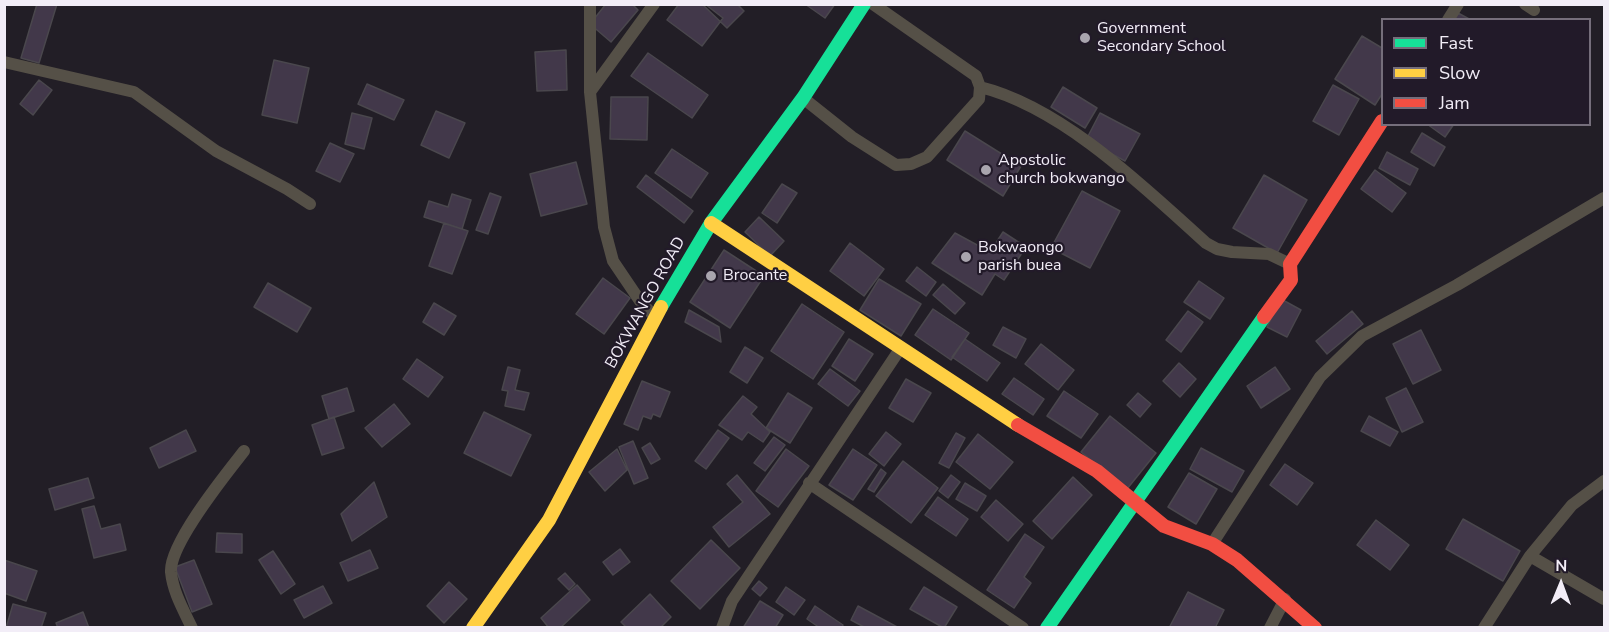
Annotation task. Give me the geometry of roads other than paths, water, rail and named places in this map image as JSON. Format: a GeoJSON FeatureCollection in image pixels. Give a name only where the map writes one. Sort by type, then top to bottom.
{"type":"FeatureCollection","features":[{"type":"Feature","properties":{"kind":"street"},"geometry":{"type":"LineString","coordinates":[[590,4],[590,92],[604,227],[613,261],[639,301],[655,317]]}},
{"type":"Feature","properties":{"kind":"street"},"geometry":{"type":"LineString","coordinates":[[590,92],[654,4]]}},
{"type":"Feature","properties":{"kind":"street","name":"BOKWANGO ROAD"},"geometry":{"type":"LineString","coordinates":[[473,627],[549,520],[655,317],[711,223],[803,98],[864,4]]}},
{"type":"Feature","properties":{"kind":"street"},"geometry":{"type":"LineString","coordinates":[[803,98],[852,137],[896,165],[911,164],[927,157],[979,99],[981,87],[976,76],[873,4]]}},
{"type":"Feature","properties":{"kind":"street"},"geometry":{"type":"LineString","coordinates":[[1449,18],[1458,4]]}},
{"type":"Feature","properties":{"kind":"street"},"geometry":{"type":"LineString","coordinates":[[4,62],[134,92],[216,152],[287,189],[310,204]]}},
{"type":"Feature","properties":{"kind":"street"},"geometry":{"type":"LineString","coordinates":[[981,87],[1008,93],[1062,124],[1138,182],[1206,243],[1217,249],[1269,254],[1290,264]]}},
{"type":"Feature","properties":{"kind":"street"},"geometry":{"type":"LineString","coordinates":[[1047,627],[1135,503],[1226,366],[1291,280],[1290,264],[1381,124]]}},
{"type":"Feature","properties":{"kind":"street"},"geometry":{"type":"LineString","coordinates":[[1212,544],[1320,377],[1362,336],[1456,285],[1605,198]]}},
{"type":"Feature","properties":{"kind":"street"},"geometry":{"type":"LineString","coordinates":[[711,223],[1023,429],[1097,471],[1164,526],[1212,544],[1238,560],[1315,627]]}},
{"type":"Feature","properties":{"kind":"street"},"geometry":{"type":"LineString","coordinates":[[722,627],[732,601],[900,349]]}},
{"type":"Feature","properties":{"kind":"street"},"geometry":{"type":"LineString","coordinates":[[192,627],[175,593],[171,569],[176,549],[211,494],[244,451]]}},
{"type":"Feature","properties":{"kind":"street"},"geometry":{"type":"LineString","coordinates":[[1484,627],[1530,556],[1572,505],[1605,481]]}},
{"type":"Feature","properties":{"kind":"street"},"geometry":{"type":"LineString","coordinates":[[809,483],[1023,627]]}},
{"type":"Feature","properties":{"kind":"street"},"geometry":{"type":"LineString","coordinates":[[1530,556],[1605,599]]}},
{"type":"Feature","properties":{"kind":"street"},"geometry":{"type":"LineString","coordinates":[[1270,627],[1285,599]]}},
{"type":"Feature","properties":{"kind":"place","name":"Government Secondary School"},"geometry":{"type":"Point","coordinates":[1085,38]}},
{"type":"Feature","properties":{"kind":"place","name":"Apostolic church bokwango"},"geometry":{"type":"Point","coordinates":[986,170]}},
{"type":"Feature","properties":{"kind":"place","name":"Bokwaongo parish buea"},"geometry":{"type":"Point","coordinates":[966,257]}},
{"type":"Feature","properties":{"kind":"place","name":"Brocante"},"geometry":{"type":"Point","coordinates":[711,276]}}]}
